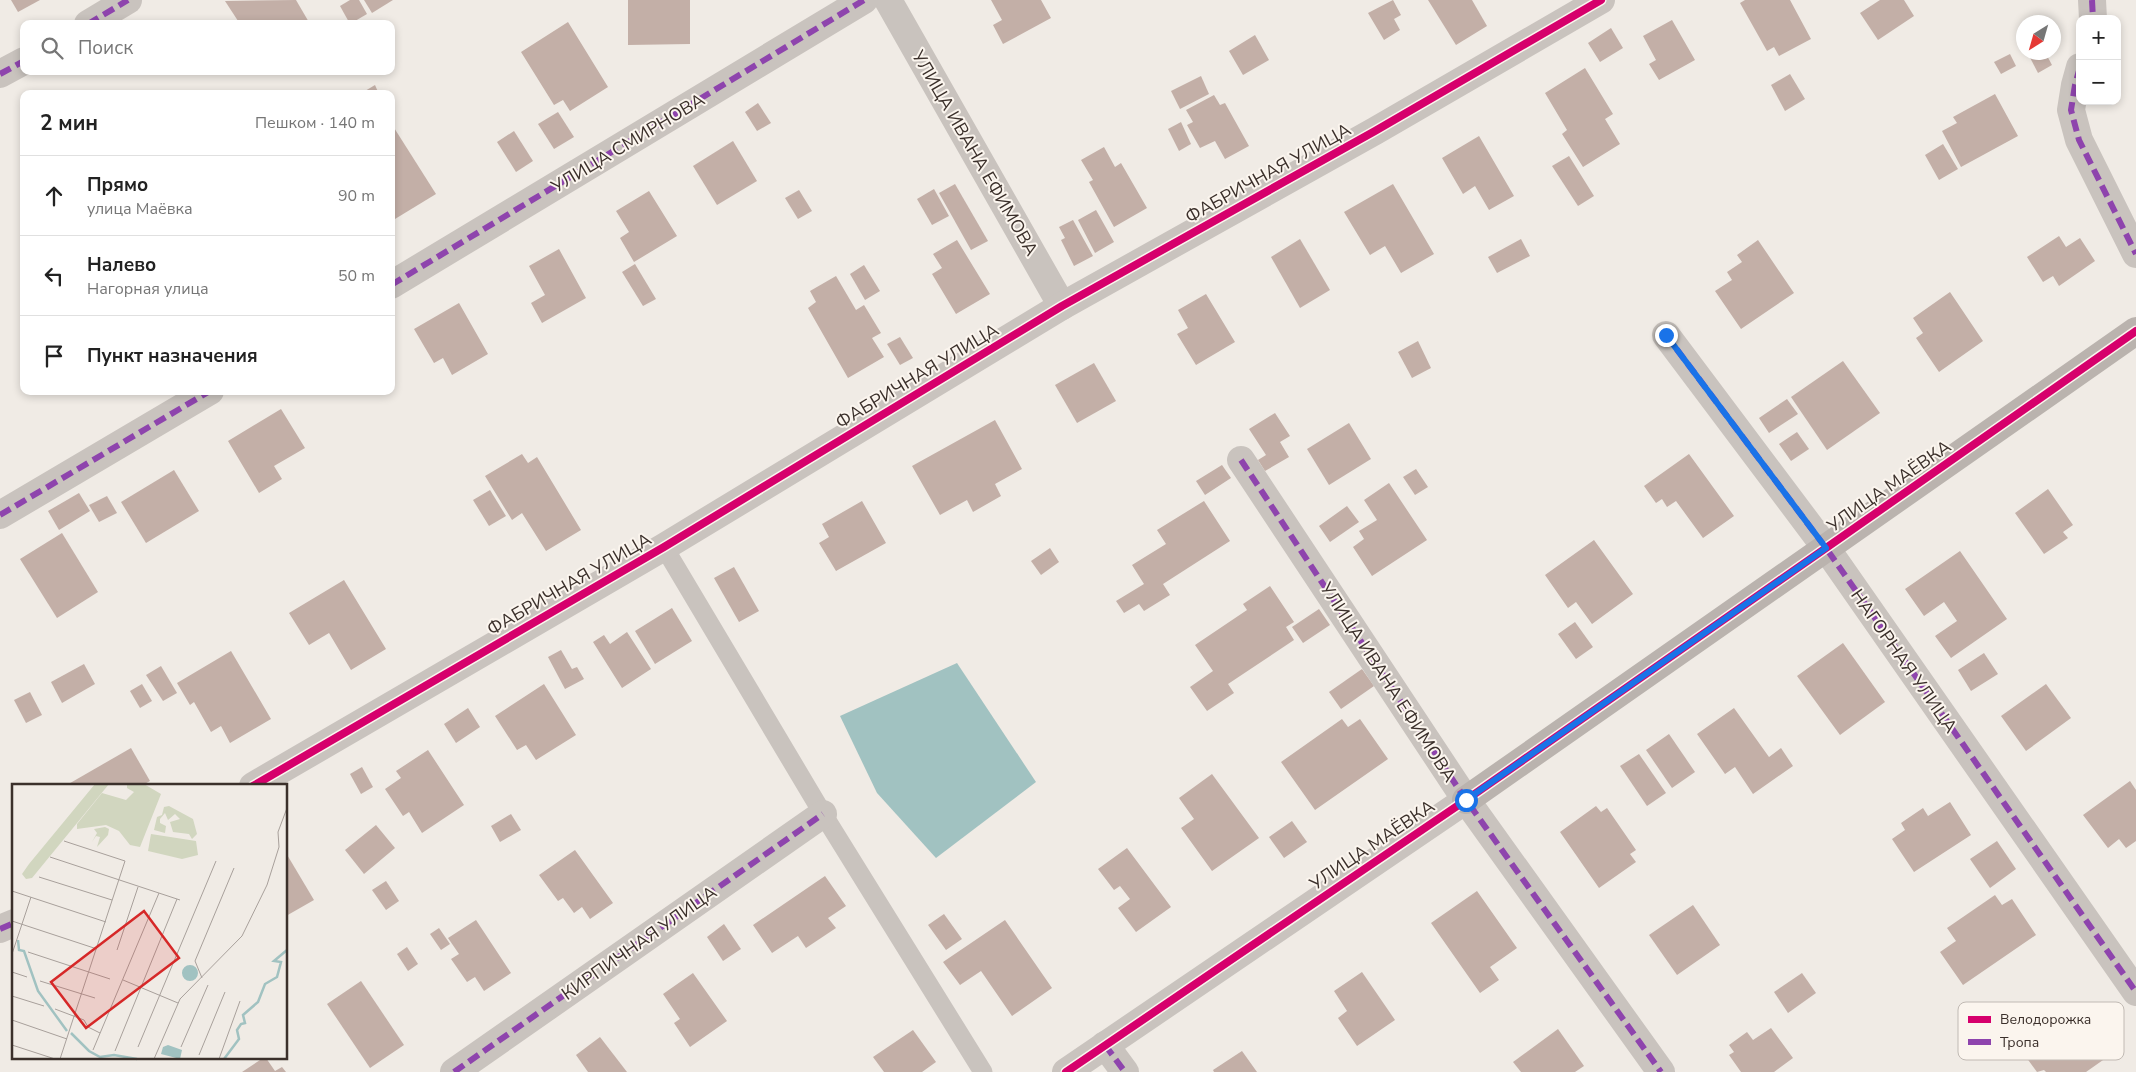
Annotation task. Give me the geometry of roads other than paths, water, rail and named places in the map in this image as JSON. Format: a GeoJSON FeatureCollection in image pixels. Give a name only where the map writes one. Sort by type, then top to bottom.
{"type":"FeatureCollection","features":[{"type":"Feature","properties":{"kind":"street"},"geometry":{"type":"LineString","coordinates":[[95,20],[128,0]]}},
{"type":"Feature","properties":{"kind":"street","name":"УЛИЦА СМИРНОВА"},"geometry":{"type":"LineString","coordinates":[[395,283],[864,0]]}},
{"type":"Feature","properties":{"kind":"street","name":"УЛИЦА ИВАНА ЕФИМОВА"},"geometry":{"type":"LineString","coordinates":[[888,0],[1062,306]]}},
{"type":"Feature","properties":{"kind":"street","name":"ФАБРИЧНАЯ УЛИЦА"},"geometry":{"type":"LineString","coordinates":[[255,784],[664,547],[1062,306],[1383,126],[1601,0]]}},
{"type":"Feature","properties":{"kind":"street"},"geometry":{"type":"LineString","coordinates":[[2092,0],[2093,15]]}},
{"type":"Feature","properties":{"kind":"street"},"geometry":{"type":"LineString","coordinates":[[0,74],[20,63]]}},
{"type":"Feature","properties":{"kind":"street"},"geometry":{"type":"LineString","coordinates":[[2076,81],[2071,110],[2079,140],[2136,254]]}},
{"type":"Feature","properties":{"kind":"street","name":"УЛИЦА МАЁВКА"},"geometry":{"type":"LineString","coordinates":[[1066,1072],[1466,800],[2136,331]]}},
{"type":"Feature","properties":{"kind":"street","name":"НАГОРНАЯ УЛИЦА"},"geometry":{"type":"LineString","coordinates":[[1666,335],[1826,548],[2136,992]]}},
{"type":"Feature","properties":{"kind":"street"},"geometry":{"type":"LineString","coordinates":[[0,515],[203,395]]}},
{"type":"Feature","properties":{"kind":"street","name":"УЛИЦА ИВАНА ЕФИМОВА"},"geometry":{"type":"LineString","coordinates":[[1241,460],[1466,800],[1661,1072]]}},
{"type":"Feature","properties":{"kind":"street","name":"КИРПИЧНАЯ УЛИЦА"},"geometry":{"type":"LineString","coordinates":[[454,1072],[823,814]]}},
{"type":"Feature","properties":{"kind":"street"},"geometry":{"type":"LineString","coordinates":[[0,929],[12,924]]}},
{"type":"Feature","properties":{"kind":"street"},"geometry":{"type":"LineString","coordinates":[[1105,1045],[1125,1072]]}},
{"type":"Feature","properties":{"kind":"lane"},"geometry":{"type":"LineString","coordinates":[[664,547],[823,814],[983,1072]]}},
{"type":"Feature","properties":{"kind":"water"},"geometry":{"type":"Polygon","coordinates":[[[957,663],[1036,782],[936,858],[877,793],[840,716],[957,663]]]}}]}
